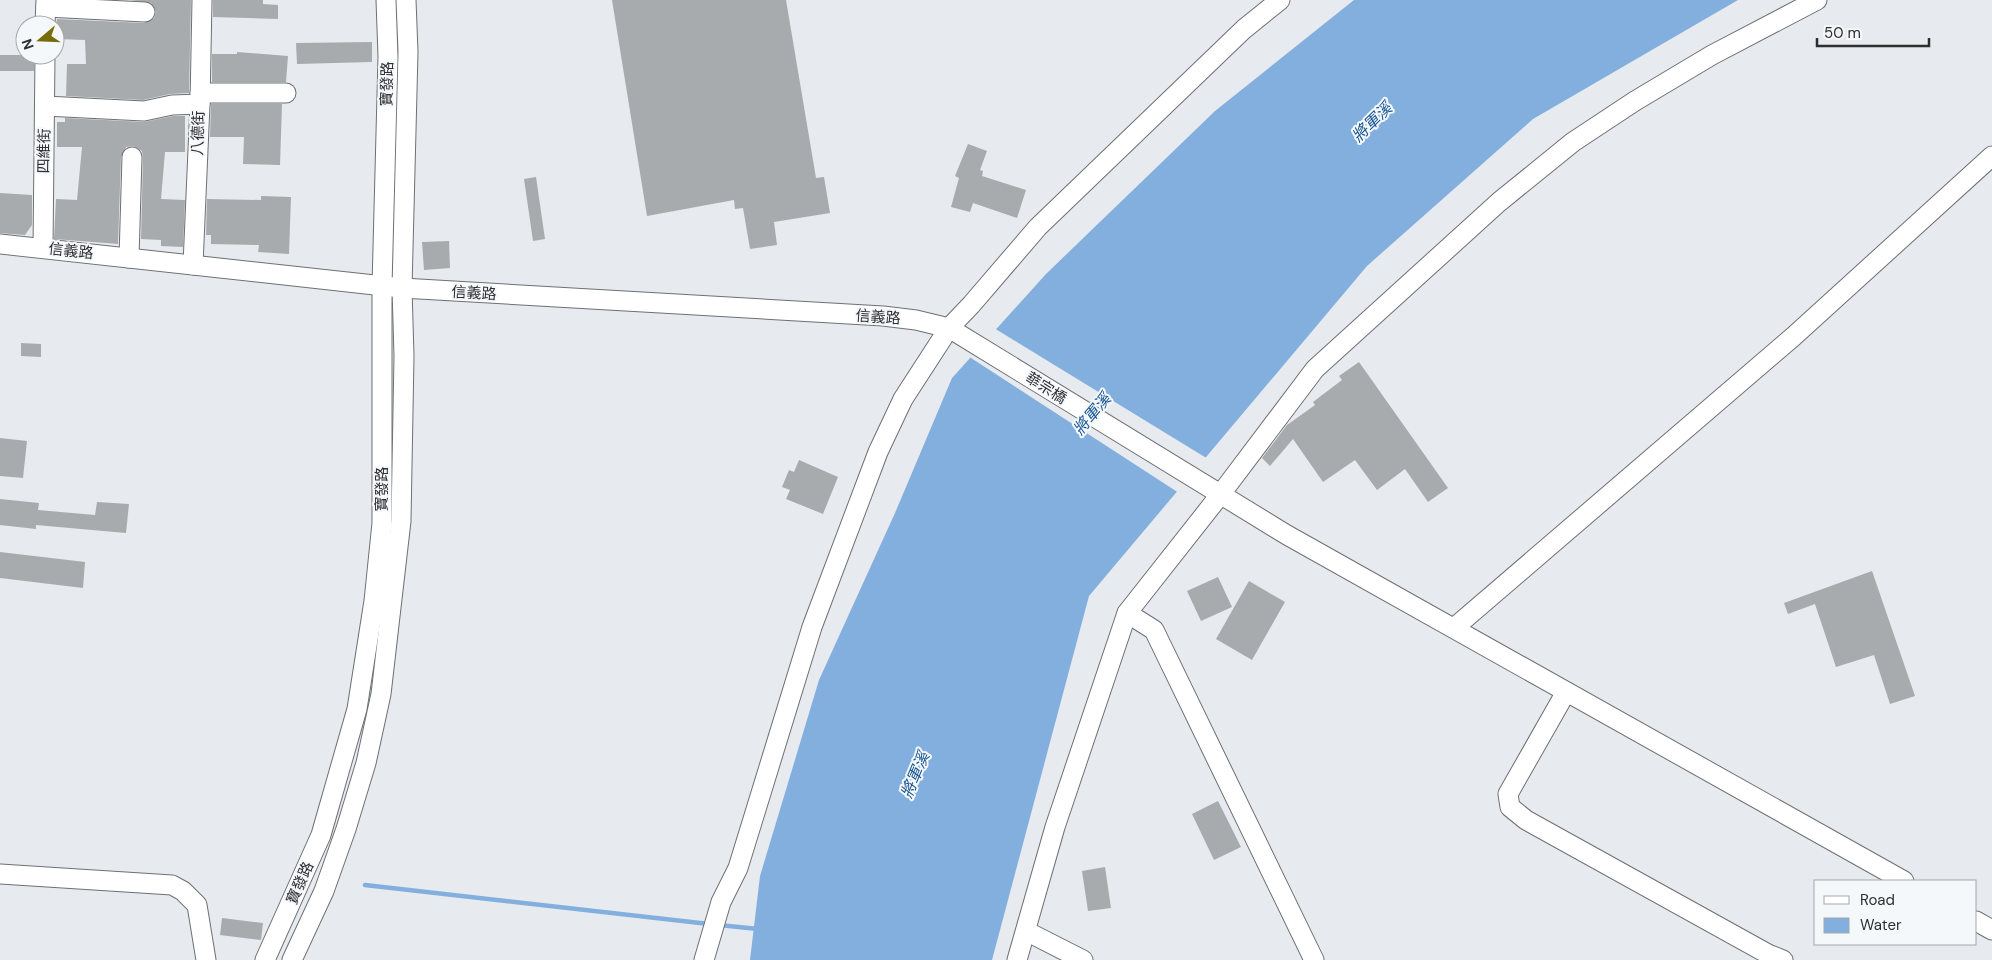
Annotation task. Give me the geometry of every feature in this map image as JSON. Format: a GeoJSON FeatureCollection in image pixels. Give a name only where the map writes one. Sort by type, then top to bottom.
{"type":"FeatureCollection","features":[{"type":"Feature","properties":{"kind":"street","name":"八德街"},"geometry":{"type":"LineString","coordinates":[[193,265],[202,0]]}},
{"type":"Feature","properties":{"kind":"street","name":"寶發路"},"geometry":{"type":"LineString","coordinates":[[265,960],[321,835],[357,709],[374,601],[382,523],[382,286],[388,57],[386,0]]}},
{"type":"Feature","properties":{"kind":"street","name":"寶發路"},"geometry":{"type":"LineString","coordinates":[[292,960],[324,891],[346,829],[366,763],[381,694],[401,521],[404,356],[402,288],[408,52],[406,0]]}},
{"type":"Feature","properties":{"kind":"street"},"geometry":{"type":"LineString","coordinates":[[704,960],[721,902],[738,868],[812,627],[878,452],[903,399],[949,328],[1038,228],[1244,29],[1280,0]]}},
{"type":"Feature","properties":{"kind":"street"},"geometry":{"type":"LineString","coordinates":[[1017,960],[1055,827],[1127,613],[1220,495],[1315,369],[1499,202],[1573,142],[1635,101],[1712,55],[1817,0]]}},
{"type":"Feature","properties":{"kind":"street"},"geometry":{"type":"LineString","coordinates":[[46,10],[145,12]]}},
{"type":"Feature","properties":{"kind":"street","name":"四維街"},"geometry":{"type":"LineString","coordinates":[[43,248],[45,65]]}},
{"type":"Feature","properties":{"kind":"street"},"geometry":{"type":"LineString","coordinates":[[44,106],[144,111],[200,98],[286,93]]}},
{"type":"Feature","properties":{"kind":"street"},"geometry":{"type":"LineString","coordinates":[[1454,628],[1794,336],[1992,156]]}},
{"type":"Feature","properties":{"kind":"street"},"geometry":{"type":"LineString","coordinates":[[129,258],[132,157]]}},
{"type":"Feature","properties":{"kind":"street","name":"信義路"},"geometry":{"type":"LineString","coordinates":[[0,244],[402,288],[883,316],[916,320],[949,328]]}},
{"type":"Feature","properties":{"kind":"street","name":"華宗橋"},"geometry":{"type":"LineString","coordinates":[[949,328],[1220,495],[1566,692],[1902,880]]}},
{"type":"Feature","properties":{"kind":"street"},"geometry":{"type":"LineString","coordinates":[[1127,613],[1154,630],[1314,960]]}},
{"type":"Feature","properties":{"kind":"street"},"geometry":{"type":"LineString","coordinates":[[1566,692],[1508,794],[1510,808],[1526,820],[1768,954],[1783,960]]}},
{"type":"Feature","properties":{"kind":"street"},"geometry":{"type":"LineString","coordinates":[[0,874],[172,885],[183,891],[197,905],[206,960]]}},
{"type":"Feature","properties":{"kind":"street"},"geometry":{"type":"LineString","coordinates":[[1977,922],[1992,930]]}},
{"type":"Feature","properties":{"kind":"street"},"geometry":{"type":"LineString","coordinates":[[1026,931],[1083,960]]}},
{"type":"Feature","properties":{"kind":"water","name":"將軍溪"},"geometry":{"type":"Polygon","coordinates":[[[1354,0],[1738,0],[1533,119],[1367,266],[1089,596],[992,960],[750,960],[760,876],[819,680],[895,513],[952,378],[1046,274],[1215,111],[1354,0]]]}},
{"type":"Feature","properties":{"kind":"pier"},"geometry":{"type":"Polygon","coordinates":[[[994,328],[1208,459],[1179,493],[968,356],[994,328]]]}},
{"type":"Feature","properties":{"kind":"building"},"geometry":{"type":"Polygon","coordinates":[[[130,0],[191,0],[189,93],[170,94],[143,100],[66,96],[67,64],[86,64],[85,40],[65,39],[65,19],[144,23],[154,18],[156,12],[151,3],[130,0]]]}},
{"type":"Feature","properties":{"kind":"building"},"geometry":{"type":"Polygon","coordinates":[[[213,0],[263,0],[263,4],[278,5],[278,19],[213,17],[213,0]]]}},
{"type":"Feature","properties":{"kind":"building"},"geometry":{"type":"Polygon","coordinates":[[[612,0],[786,0],[816,178],[824,177],[830,213],[774,222],[777,245],[750,249],[743,208],[735,209],[734,200],[647,216],[612,0]]]}},
{"type":"Feature","properties":{"kind":"building"},"geometry":{"type":"Polygon","coordinates":[[[372,42],[372,62],[297,64],[296,43],[372,42]]]}},
{"type":"Feature","properties":{"kind":"building"},"geometry":{"type":"Polygon","coordinates":[[[237,52],[288,56],[286,82],[212,82],[212,54],[237,54],[237,52]]]}},
{"type":"Feature","properties":{"kind":"building"},"geometry":{"type":"Polygon","coordinates":[[[0,55],[15,55],[15,65],[34,65],[34,71],[0,71],[0,55]]]}},
{"type":"Feature","properties":{"kind":"building"},"geometry":{"type":"Polygon","coordinates":[[[211,104],[282,104],[280,165],[243,164],[244,137],[210,137],[211,104]]]}},
{"type":"Feature","properties":{"kind":"building"},"geometry":{"type":"Polygon","coordinates":[[[173,116],[185,116],[185,152],[165,152],[161,199],[185,200],[183,247],[161,246],[161,240],[141,239],[143,157],[142,151],[133,146],[126,147],[121,157],[118,244],[54,239],[56,199],[77,200],[82,147],[57,147],[57,122],[65,122],[65,118],[144,122],[173,116]]]}},
{"type":"Feature","properties":{"kind":"building"},"geometry":{"type":"Polygon","coordinates":[[[968,144],[987,151],[980,170],[983,171],[982,176],[1026,190],[1017,218],[973,203],[970,212],[951,207],[959,178],[955,176],[968,144]]]}},
{"type":"Feature","properties":{"kind":"building"},"geometry":{"type":"Polygon","coordinates":[[[536,177],[545,239],[533,241],[524,179],[536,177]]]}},
{"type":"Feature","properties":{"kind":"building"},"geometry":{"type":"Polygon","coordinates":[[[0,193],[32,195],[32,225],[25,235],[0,233],[0,193]]]}},
{"type":"Feature","properties":{"kind":"building"},"geometry":{"type":"Polygon","coordinates":[[[261,196],[291,197],[289,254],[258,252],[259,245],[211,244],[211,235],[206,235],[207,199],[261,200],[261,196]]]}},
{"type":"Feature","properties":{"kind":"building"},"geometry":{"type":"Polygon","coordinates":[[[449,241],[450,268],[424,270],[422,242],[449,241]]]}},
{"type":"Feature","properties":{"kind":"building"},"geometry":{"type":"Polygon","coordinates":[[[21,343],[41,344],[41,357],[21,356],[21,343]]]}},
{"type":"Feature","properties":{"kind":"building"},"geometry":{"type":"Polygon","coordinates":[[[1359,362],[1448,488],[1428,502],[1405,469],[1377,490],[1355,460],[1323,482],[1293,439],[1270,466],[1262,458],[1287,425],[1315,405],[1313,402],[1342,380],[1339,376],[1359,362]]]}},
{"type":"Feature","properties":{"kind":"building"},"geometry":{"type":"Polygon","coordinates":[[[0,438],[27,441],[23,478],[0,476],[0,438]]]}},
{"type":"Feature","properties":{"kind":"building"},"geometry":{"type":"Polygon","coordinates":[[[799,460],[838,477],[823,514],[786,499],[790,490],[782,487],[789,470],[794,472],[799,460]]]}},
{"type":"Feature","properties":{"kind":"building"},"geometry":{"type":"Polygon","coordinates":[[[0,499],[39,503],[38,510],[95,515],[97,502],[129,504],[126,533],[36,525],[36,529],[0,525],[0,499]]]}},
{"type":"Feature","properties":{"kind":"building"},"geometry":{"type":"Polygon","coordinates":[[[0,552],[85,562],[83,588],[0,578],[0,552]]]}},
{"type":"Feature","properties":{"kind":"building"},"geometry":{"type":"Polygon","coordinates":[[[1872,571],[1915,696],[1890,704],[1874,655],[1836,667],[1815,604],[1788,614],[1784,603],[1872,571]]]}},
{"type":"Feature","properties":{"kind":"building"},"geometry":{"type":"Polygon","coordinates":[[[1218,577],[1232,607],[1201,621],[1187,591],[1218,577]]]}},
{"type":"Feature","properties":{"kind":"building"},"geometry":{"type":"Polygon","coordinates":[[[1249,581],[1285,602],[1252,660],[1216,639],[1249,581]]]}},
{"type":"Feature","properties":{"kind":"building"},"geometry":{"type":"Polygon","coordinates":[[[1218,801],[1241,847],[1214,860],[1192,814],[1218,801]]]}},
{"type":"Feature","properties":{"kind":"building"},"geometry":{"type":"Polygon","coordinates":[[[1105,867],[1111,908],[1088,911],[1082,871],[1105,867]]]}},
{"type":"Feature","properties":{"kind":"building"},"geometry":{"type":"Polygon","coordinates":[[[222,918],[263,923],[261,940],[220,935],[222,918]]]}},
{"type":"Feature","properties":{"kind":"waterway"},"geometry":{"type":"LineString","coordinates":[[365,885],[709,924]]}},
{"type":"Feature","properties":{"kind":"waterway"},"geometry":{"type":"LineString","coordinates":[[719,925],[758,929]]}}]}
